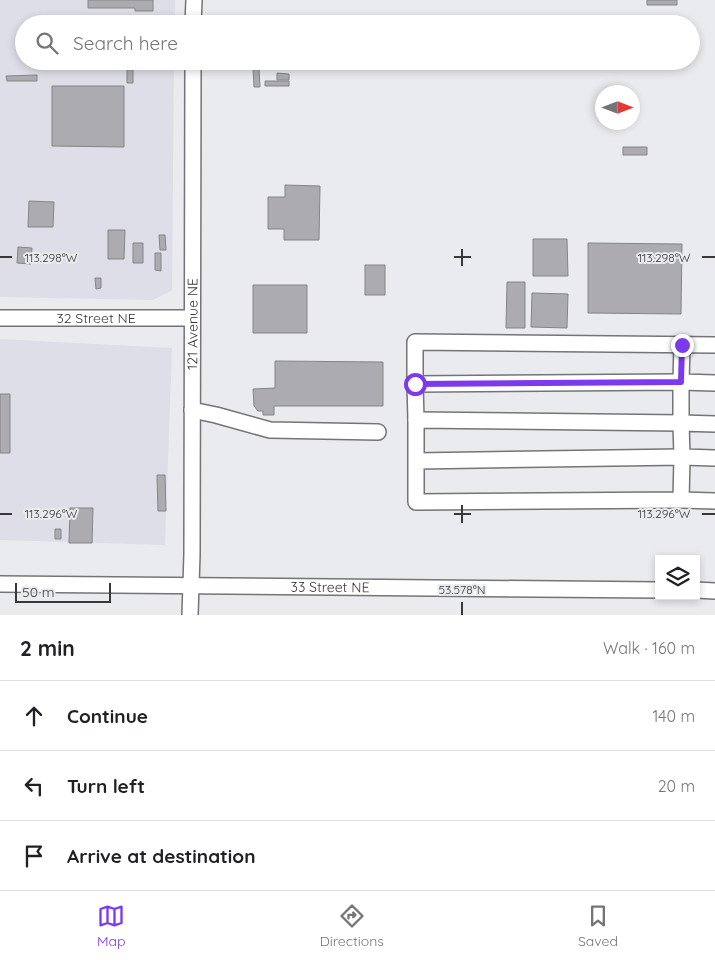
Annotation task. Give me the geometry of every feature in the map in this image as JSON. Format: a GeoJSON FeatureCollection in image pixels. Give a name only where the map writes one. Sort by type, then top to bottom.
{"type":"FeatureCollection","features":[{"type":"Feature","properties":{"kind":"street"},"geometry":{"type":"LineString","coordinates":[[193,15],[194,0]]}},
{"type":"Feature","properties":{"kind":"street","name":"121 Avenue NE"},"geometry":{"type":"LineString","coordinates":[[190,615],[193,70]]}},
{"type":"Feature","properties":{"kind":"street","name":"32 Street NE"},"geometry":{"type":"LineString","coordinates":[[0,318],[192,318]]}},
{"type":"Feature","properties":{"kind":"street"},"geometry":{"type":"LineString","coordinates":[[715,345],[415,342],[416,502],[715,501]]}},
{"type":"Feature","properties":{"kind":"street"},"geometry":{"type":"LineString","coordinates":[[681,500],[682,345]]}},
{"type":"Feature","properties":{"kind":"street"},"geometry":{"type":"LineString","coordinates":[[415,384],[715,383]]}},
{"type":"Feature","properties":{"kind":"street"},"geometry":{"type":"LineString","coordinates":[[192,410],[270,430],[378,432]]}},
{"type":"Feature","properties":{"kind":"street"},"geometry":{"type":"LineString","coordinates":[[416,420],[715,424]]}},
{"type":"Feature","properties":{"kind":"street"},"geometry":{"type":"LineString","coordinates":[[416,461],[682,456],[715,458]]}},
{"type":"Feature","properties":{"kind":"street","name":"33 Street NE"},"geometry":{"type":"LineString","coordinates":[[0,584],[655,590]]}},
{"type":"Feature","properties":{"kind":"street"},"geometry":{"type":"LineString","coordinates":[[700,590],[715,591]]}},
{"type":"Feature","properties":{"kind":"shaded area"},"geometry":{"type":"Polygon","coordinates":[[[0,0],[175,0],[175,15],[15,15],[15,70],[174,70],[172,290],[153,300],[0,297],[0,0]]]}},
{"type":"Feature","properties":{"kind":"shaded area"},"geometry":{"type":"Polygon","coordinates":[[[0,339],[172,348],[165,545],[0,540],[0,339]]]}},
{"type":"Feature","properties":{"kind":"building"},"geometry":{"type":"Polygon","coordinates":[[[88,0],[153,0],[153,11],[135,11],[135,8],[88,8],[88,0]]]}},
{"type":"Feature","properties":{"kind":"building"},"geometry":{"type":"Polygon","coordinates":[[[647,0],[677,0],[677,5],[647,5],[647,0]]]}},
{"type":"Feature","properties":{"kind":"building"},"geometry":{"type":"Polygon","coordinates":[[[127,70],[133,70],[133,83],[127,83],[127,70]]]}},
{"type":"Feature","properties":{"kind":"building"},"geometry":{"type":"Polygon","coordinates":[[[253,70],[259,70],[260,87],[254,87],[253,70]]]}},
{"type":"Feature","properties":{"kind":"building"},"geometry":{"type":"Polygon","coordinates":[[[277,73],[289,74],[289,80],[277,80],[277,73]]]}},
{"type":"Feature","properties":{"kind":"building"},"geometry":{"type":"Polygon","coordinates":[[[37,75],[37,81],[7,81],[6,76],[37,75]]]}},
{"type":"Feature","properties":{"kind":"building"},"geometry":{"type":"Polygon","coordinates":[[[265,81],[289,81],[289,86],[265,86],[265,81]]]}},
{"type":"Feature","properties":{"kind":"building"},"geometry":{"type":"Polygon","coordinates":[[[52,86],[124,86],[124,147],[52,146],[52,86]]]}},
{"type":"Feature","properties":{"kind":"building"},"geometry":{"type":"Polygon","coordinates":[[[623,147],[647,147],[647,155],[623,155],[623,147]]]}},
{"type":"Feature","properties":{"kind":"building"},"geometry":{"type":"Polygon","coordinates":[[[285,185],[320,186],[319,240],[284,240],[284,229],[268,229],[268,197],[285,197],[285,185]]]}},
{"type":"Feature","properties":{"kind":"building"},"geometry":{"type":"Polygon","coordinates":[[[29,201],[54,202],[53,227],[28,227],[29,201]]]}},
{"type":"Feature","properties":{"kind":"building"},"geometry":{"type":"Polygon","coordinates":[[[108,230],[125,230],[124,259],[108,259],[108,230]]]}},
{"type":"Feature","properties":{"kind":"building"},"geometry":{"type":"Polygon","coordinates":[[[159,235],[165,235],[166,250],[160,250],[159,235]]]}},
{"type":"Feature","properties":{"kind":"building"},"geometry":{"type":"Polygon","coordinates":[[[533,239],[567,239],[568,276],[533,276],[533,239]]]}},
{"type":"Feature","properties":{"kind":"building"},"geometry":{"type":"Polygon","coordinates":[[[133,243],[143,243],[143,263],[133,263],[133,243]]]}},
{"type":"Feature","properties":{"kind":"building"},"geometry":{"type":"Polygon","coordinates":[[[588,243],[682,244],[681,314],[588,313],[588,243]]]}},
{"type":"Feature","properties":{"kind":"building"},"geometry":{"type":"Polygon","coordinates":[[[18,247],[32,248],[31,264],[17,263],[18,247]]]}},
{"type":"Feature","properties":{"kind":"building"},"geometry":{"type":"Polygon","coordinates":[[[155,253],[161,253],[161,271],[155,270],[155,253]]]}},
{"type":"Feature","properties":{"kind":"building"},"geometry":{"type":"Polygon","coordinates":[[[365,265],[385,265],[385,295],[365,295],[365,265]]]}},
{"type":"Feature","properties":{"kind":"building"},"geometry":{"type":"Polygon","coordinates":[[[95,278],[101,278],[101,288],[96,289],[95,278]]]}},
{"type":"Feature","properties":{"kind":"building"},"geometry":{"type":"Polygon","coordinates":[[[507,282],[525,282],[525,328],[506,328],[507,282]]]}},
{"type":"Feature","properties":{"kind":"building"},"geometry":{"type":"Polygon","coordinates":[[[253,285],[307,285],[307,333],[253,333],[253,285]]]}},
{"type":"Feature","properties":{"kind":"building"},"geometry":{"type":"Polygon","coordinates":[[[532,293],[568,294],[567,328],[531,327],[532,293]]]}},
{"type":"Feature","properties":{"kind":"building"},"geometry":{"type":"Polygon","coordinates":[[[275,361],[383,362],[383,406],[274,406],[274,415],[263,415],[263,411],[258,411],[254,406],[253,389],[275,388],[275,361]]]}},
{"type":"Feature","properties":{"kind":"building"},"geometry":{"type":"Polygon","coordinates":[[[0,394],[10,394],[10,453],[0,453],[0,394]]]}},
{"type":"Feature","properties":{"kind":"building"},"geometry":{"type":"Polygon","coordinates":[[[157,475],[165,475],[166,511],[158,511],[157,475]]]}},
{"type":"Feature","properties":{"kind":"building"},"geometry":{"type":"Polygon","coordinates":[[[70,508],[93,508],[92,543],[69,543],[70,508]]]}},
{"type":"Feature","properties":{"kind":"building"},"geometry":{"type":"Polygon","coordinates":[[[55,529],[61,529],[61,539],[55,539],[55,529]]]}},
{"type":"Feature","properties":{"kind":"route"},"geometry":{"type":"LineString","coordinates":[[415,384],[681,382],[682,345]]}}]}
